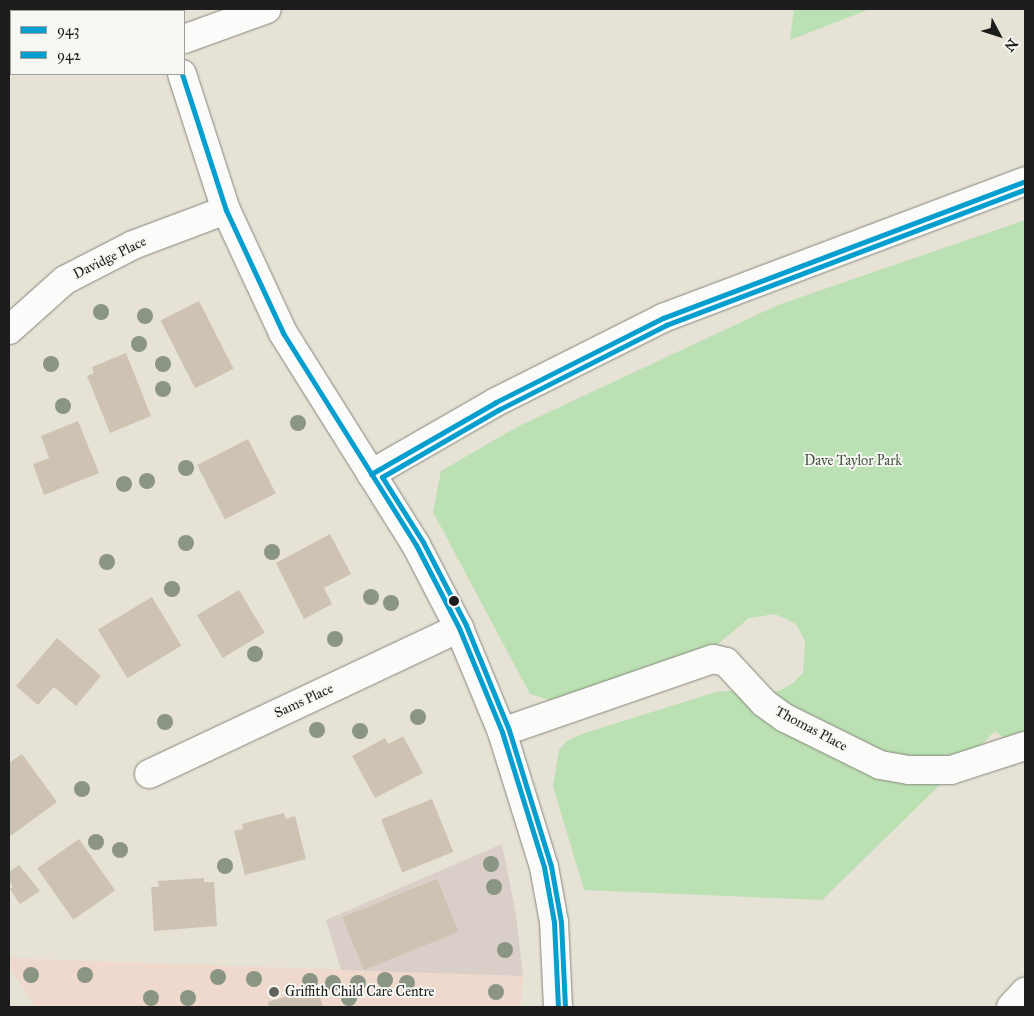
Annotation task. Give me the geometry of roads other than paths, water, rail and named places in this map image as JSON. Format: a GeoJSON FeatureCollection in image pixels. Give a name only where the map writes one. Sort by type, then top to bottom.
{"type":"FeatureCollection","features":[{"type":"Feature","properties":{"kind":"street"},"geometry":{"type":"LineString","coordinates":[[185,39],[267,9]]}},
{"type":"Feature","properties":{"kind":"street"},"geometry":{"type":"LineString","coordinates":[[182,75],[226,210],[283,333],[416,545],[459,628],[502,732],[544,867],[554,922],[558,1007]]}},
{"type":"Feature","properties":{"kind":"street"},"geometry":{"type":"LineString","coordinates":[[370,474],[496,402],[663,318],[1025,181]]}},
{"type":"Feature","properties":{"kind":"street","name":"Davidge Place"},"geometry":{"type":"LineString","coordinates":[[9,330],[65,280],[133,245],[226,210]]}},
{"type":"Feature","properties":{"kind":"street","name":"Sams Place"},"geometry":{"type":"LineString","coordinates":[[149,774],[459,628]]}},
{"type":"Feature","properties":{"kind":"street","name":"Thomas Place"},"geometry":{"type":"LineString","coordinates":[[502,732],[714,659],[726,662],[764,703],[785,718],[880,765],[909,770],[951,770],[1025,746]]}},
{"type":"Feature","properties":{"kind":"street"},"geometry":{"type":"LineString","coordinates":[[1011,1007],[1025,992]]}},
{"type":"Feature","properties":{"kind":"place","name":"Griffith Child Care Centre"},"geometry":{"type":"Point","coordinates":[274,992]}},
{"type":"Feature","properties":{"kind":"park label","name":"Dave Taylor Park"},"geometry":{"type":"Point","coordinates":[853,461]}}]}
